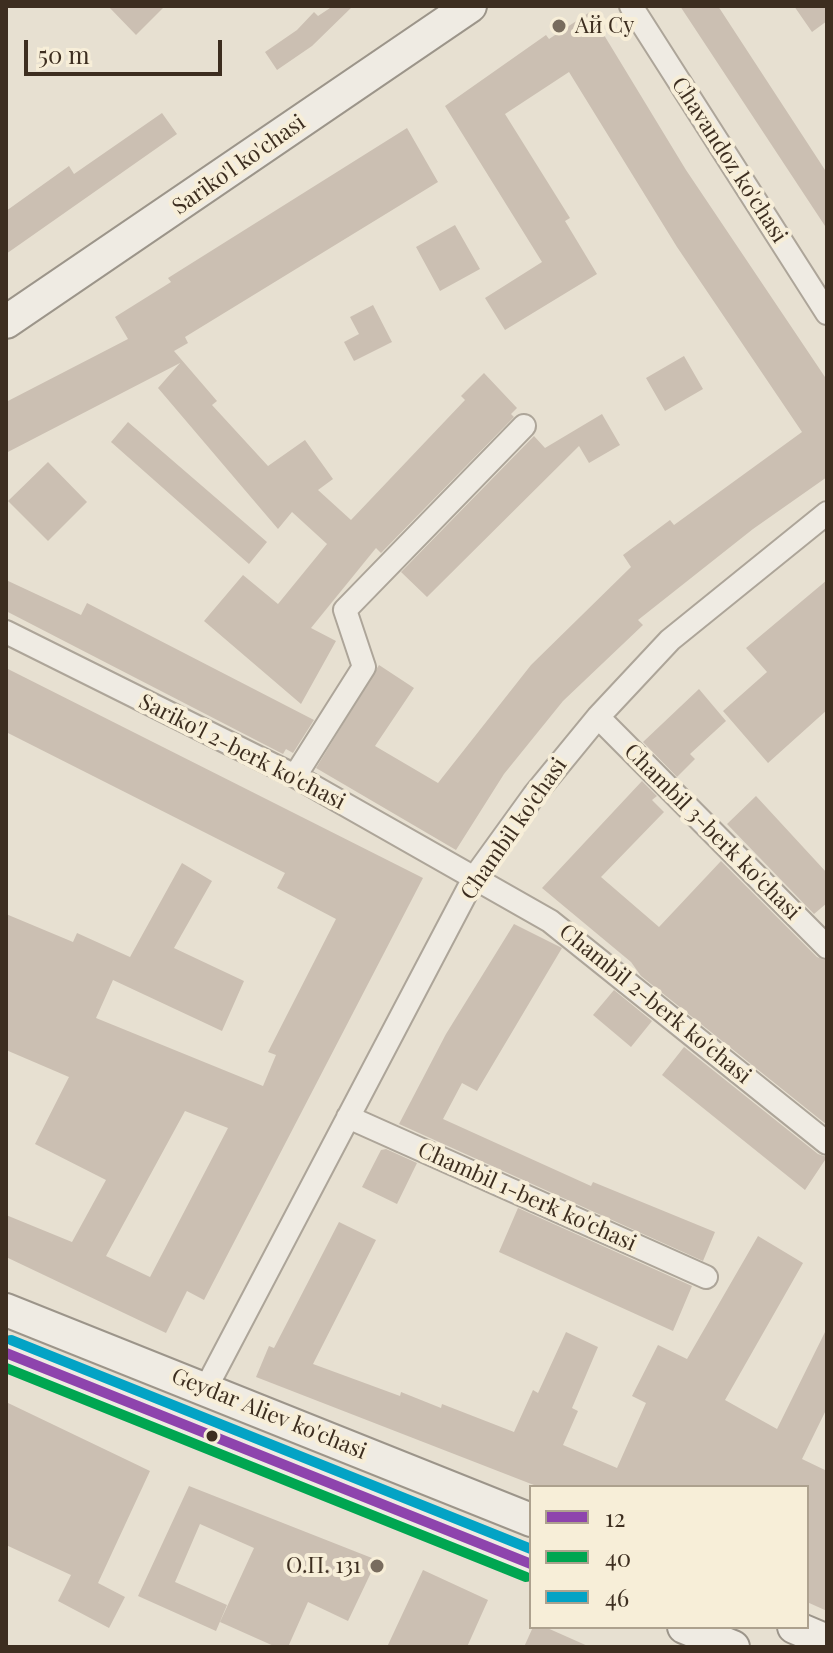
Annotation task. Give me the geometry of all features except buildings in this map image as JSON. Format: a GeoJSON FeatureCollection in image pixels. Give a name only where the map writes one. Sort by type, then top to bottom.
{"type":"FeatureCollection","features":[{"type":"Feature","properties":{"kind":"main road","name":"Sariko'l ko'chasi"},"geometry":{"type":"LineString","coordinates":[[6,322],[470,6]]}},
{"type":"Feature","properties":{"kind":"main road","name":"Geydar Aliev ko'chasi"},"geometry":{"type":"LineString","coordinates":[[6,1310],[529,1519]]}},
{"type":"Feature","properties":{"kind":"main road","name":"Geydar Aliev ko'chasi"},"geometry":{"type":"LineString","coordinates":[[6,1353],[529,1563]]}},
{"type":"Feature","properties":{"kind":"main road"},"geometry":{"type":"LineString","coordinates":[[194,1427],[206,1388]]}},
{"type":"Feature","properties":{"kind":"main road"},"geometry":{"type":"LineString","coordinates":[[692,1629],[731,1639]]}},
{"type":"Feature","properties":{"kind":"main road"},"geometry":{"type":"LineString","coordinates":[[799,1629],[827,1641]]}},
{"type":"Feature","properties":{"kind":"street","name":"Chavandoz ko'chasi"},"geometry":{"type":"LineString","coordinates":[[631,6],[827,313]]}},
{"type":"Feature","properties":{"kind":"street"},"geometry":{"type":"LineString","coordinates":[[295,776],[364,667],[345,610],[524,426]]}},
{"type":"Feature","properties":{"kind":"street","name":"Chambil ko'chasi"},"geometry":{"type":"LineString","coordinates":[[206,1388],[474,878],[534,795],[598,717],[670,640],[827,513]]}},
{"type":"Feature","properties":{"kind":"street","name":"Sariko'l 2-berk ko'chasi"},"geometry":{"type":"LineString","coordinates":[[6,632],[295,776],[474,878]]}},
{"type":"Feature","properties":{"kind":"street","name":"Chambil 3-berk ko'chasi"},"geometry":{"type":"LineString","coordinates":[[598,717],[822,934]]}},
{"type":"Feature","properties":{"kind":"street","name":"Chambil 2-berk ko'chasi"},"geometry":{"type":"LineString","coordinates":[[474,878],[550,921],[827,1143]]}},
{"type":"Feature","properties":{"kind":"street","name":"Chambil 1-berk ko'chasi"},"geometry":{"type":"LineString","coordinates":[[348,1117],[706,1277]]}},
{"type":"Feature","properties":{"kind":"transit line","name":"46"},"geometry":{"type":"LineString","coordinates":[[11,1340],[529,1548]]}},
{"type":"Feature","properties":{"kind":"transit line","name":"12"},"geometry":{"type":"LineString","coordinates":[[6,1353],[529,1563]]}},
{"type":"Feature","properties":{"kind":"transit line","name":"40"},"geometry":{"type":"LineString","coordinates":[[6,1368],[526,1577]]}},
{"type":"Feature","properties":{"kind":"place","name":"Ай Су"},"geometry":{"type":"Point","coordinates":[559,26]}},
{"type":"Feature","properties":{"kind":"place","name":"О.П. 131"},"geometry":{"type":"Point","coordinates":[377,1566]}}]}
